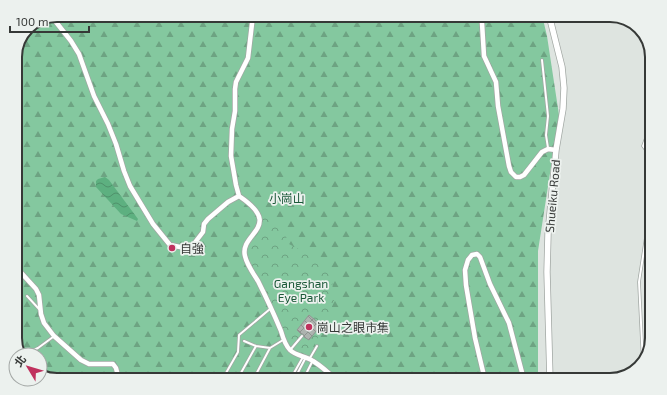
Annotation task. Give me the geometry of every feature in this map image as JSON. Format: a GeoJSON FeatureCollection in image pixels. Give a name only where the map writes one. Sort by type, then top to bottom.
{"type":"FeatureCollection","features":[{"type":"Feature","properties":{"kind":"street"},"geometry":{"type":"LineString","coordinates":[[56,22],[79,54],[94,96],[116,144],[130,186],[153,224],[170,245],[180,247],[193,245],[203,232],[204,224],[208,219],[228,202],[239,196]]}},
{"type":"Feature","properties":{"kind":"street"},"geometry":{"type":"LineString","coordinates":[[251,22],[248,58],[236,82],[231,156],[239,196],[249,203],[259,217],[259,229],[246,246],[244,255],[271,308],[284,340],[290,350],[308,358],[327,373]]}},
{"type":"Feature","properties":{"kind":"street"},"geometry":{"type":"LineString","coordinates":[[482,22],[484,56],[496,82],[505,152],[511,172],[516,177],[520,177],[524,175],[542,152],[548,149],[556,150]]}},
{"type":"Feature","properties":{"kind":"street","name":"Shueiku Road"},"geometry":{"type":"LineString","coordinates":[[550,373],[547,272],[548,241],[556,150],[563,109],[564,88],[562,67],[551,22]]}},
{"type":"Feature","properties":{"kind":"street"},"geometry":{"type":"LineString","coordinates":[[483,373],[475,338],[465,270],[468,260],[472,255],[477,254],[480,257],[490,284],[509,324],[522,373]]}},
{"type":"Feature","properties":{"kind":"street"},"geometry":{"type":"LineString","coordinates":[[22,273],[36,288],[39,295],[39,309],[44,323],[54,336],[81,360],[89,364],[113,364],[117,373]]}},
{"type":"Feature","properties":{"kind":"lane"},"geometry":{"type":"LineString","coordinates":[[542,60],[548,116],[546,135],[548,149]]}},
{"type":"Feature","properties":{"kind":"lane"},"geometry":{"type":"LineString","coordinates":[[642,350],[639,282],[645,243]]}},
{"type":"Feature","properties":{"kind":"lane"},"geometry":{"type":"LineString","coordinates":[[27,296],[39,309]]}},
{"type":"Feature","properties":{"kind":"lane"},"geometry":{"type":"LineString","coordinates":[[226,373],[238,352],[239,335],[271,308]]}},
{"type":"Feature","properties":{"kind":"lane"},"geometry":{"type":"LineString","coordinates":[[39,347],[54,336]]}},
{"type":"Feature","properties":{"kind":"lane"},"geometry":{"type":"LineString","coordinates":[[290,350],[302,336]]}},
{"type":"Feature","properties":{"kind":"lane"},"geometry":{"type":"LineString","coordinates":[[257,373],[270,348],[284,340]]}},
{"type":"Feature","properties":{"kind":"lane"},"geometry":{"type":"LineString","coordinates":[[244,341],[256,346],[270,348]]}},
{"type":"Feature","properties":{"kind":"lane"},"geometry":{"type":"LineString","coordinates":[[241,373],[256,346]]}},
{"type":"Feature","properties":{"kind":"lane"},"geometry":{"type":"LineString","coordinates":[[296,373],[317,346]]}},
{"type":"Feature","properties":{"kind":"lane"},"geometry":{"type":"LineString","coordinates":[[298,373],[308,358]]}},
{"type":"Feature","properties":{"kind":"lane"},"geometry":{"type":"LineString","coordinates":[[305,373],[308,358]]}},
{"type":"Feature","properties":{"kind":"green space","name":"小崗山"},"geometry":{"type":"Polygon","coordinates":[[[57,22],[544,22],[559,115],[538,251],[538,373],[48,372],[48,347],[23,347],[22,340],[22,55],[23,48],[32,32],[44,25],[57,22]]]}},
{"type":"Feature","properties":{"kind":"green space","name":"Gangshan Eye Park"},"geometry":{"type":"Polygon","coordinates":[[[260,215],[285,227],[287,243],[320,260],[332,281],[334,300],[330,313],[309,355],[294,350],[287,342],[273,308],[246,255],[248,246],[261,227],[260,215]]]}},
{"type":"Feature","properties":{"kind":"water"},"geometry":{"type":"Polygon","coordinates":[[[105,177],[109,180],[138,219],[137,221],[121,214],[96,187],[96,181],[105,177]]]}},
{"type":"Feature","properties":{"kind":"building","name":"崗山之眼市集"},"geometry":{"type":"Polygon","coordinates":[[[309,315],[321,325],[309,340],[297,330],[309,315]]]}},
{"type":"Feature","properties":{"kind":"place","name":"自強"},"geometry":{"type":"Point","coordinates":[172,248]}},
{"type":"Feature","properties":{"kind":"place","name":"崗山之眼市集"},"geometry":{"type":"Point","coordinates":[309,327]}}]}
